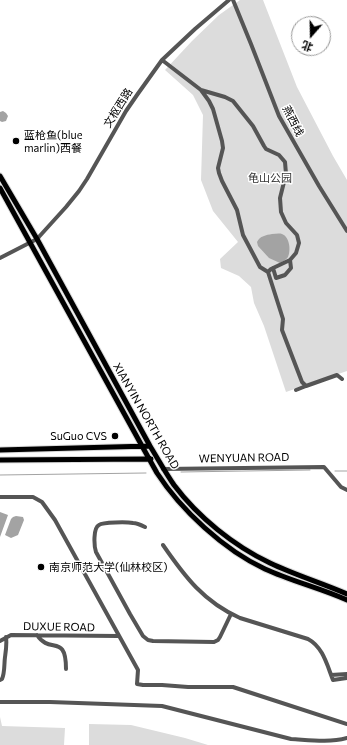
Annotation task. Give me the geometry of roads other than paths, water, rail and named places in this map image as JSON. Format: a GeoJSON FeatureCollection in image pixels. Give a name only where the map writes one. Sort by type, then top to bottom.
{"type":"FeatureCollection","features":[{"type":"Feature","properties":{"kind":"main road","name":"XIANYIN NORTH ROAD"},"geometry":{"type":"LineString","coordinates":[[0,176],[37,239],[150,446],[175,486],[204,519],[220,532],[257,557],[347,594]]}},
{"type":"Feature","properties":{"kind":"main road","name":"XIANYIN NORTH ROAD"},"geometry":{"type":"LineString","coordinates":[[0,188],[142,446],[166,485],[185,508],[200,524],[235,551],[263,568],[347,600]]}},
{"type":"Feature","properties":{"kind":"main road"},"geometry":{"type":"LineString","coordinates":[[0,450],[150,446]]}},
{"type":"Feature","properties":{"kind":"main road"},"geometry":{"type":"LineString","coordinates":[[0,460],[157,458]]}},
{"type":"Feature","properties":{"kind":"street","name":"文枢西路"},"geometry":{"type":"LineString","coordinates":[[37,239],[79,191],[94,168],[126,111],[162,60],[195,28],[229,0]]}},
{"type":"Feature","properties":{"kind":"street","name":"燕西线"},"geometry":{"type":"LineString","coordinates":[[233,0],[279,116],[347,231]]}},
{"type":"Feature","properties":{"kind":"street"},"geometry":{"type":"LineString","coordinates":[[162,60],[201,90],[213,109],[223,148],[218,168],[219,173],[237,210],[243,235],[258,264],[268,272],[283,319],[283,334],[302,382],[306,386]]}},
{"type":"Feature","properties":{"kind":"street"},"geometry":{"type":"LineString","coordinates":[[201,90],[225,96],[233,101],[253,126],[266,149],[279,155],[284,162],[286,174],[280,198],[281,212],[286,223],[297,235],[299,243],[296,253],[290,260],[268,272]]}},
{"type":"Feature","properties":{"kind":"street"},"geometry":{"type":"LineString","coordinates":[[0,258],[37,239]]}},
{"type":"Feature","properties":{"kind":"street"},"geometry":{"type":"LineString","coordinates":[[273,268],[276,278],[285,275],[291,268],[290,260]]}},
{"type":"Feature","properties":{"kind":"street"},"geometry":{"type":"LineString","coordinates":[[296,390],[337,375],[342,379]]}},
{"type":"Feature","properties":{"kind":"street","name":"WENYUAN ROAD"},"geometry":{"type":"LineString","coordinates":[[163,469],[324,466],[341,487],[347,490]]}},
{"type":"Feature","properties":{"kind":"street"},"geometry":{"type":"LineString","coordinates":[[0,497],[33,497],[42,502],[55,520],[138,670],[137,684],[188,687],[233,687],[347,724]]}},
{"type":"Feature","properties":{"kind":"street"},"geometry":{"type":"LineString","coordinates":[[145,527],[133,523],[116,522],[100,524],[95,530],[94,547],[144,637],[153,641],[214,642],[218,640],[231,614]]}},
{"type":"Feature","properties":{"kind":"street"},"geometry":{"type":"LineString","coordinates":[[163,545],[175,563],[190,581],[216,605],[240,618],[311,641],[321,650],[333,680],[347,678]]}},
{"type":"Feature","properties":{"kind":"street","name":"DUXUE ROAD"},"geometry":{"type":"LineString","coordinates":[[0,641],[10,635],[118,636]]}},
{"type":"Feature","properties":{"kind":"street"},"geometry":{"type":"LineString","coordinates":[[37,635],[40,640],[47,644],[60,647],[64,651],[66,657],[66,668]]}},
{"type":"Feature","properties":{"kind":"street"},"geometry":{"type":"LineString","coordinates":[[0,680],[4,674],[7,644],[6,637]]}},
{"type":"Feature","properties":{"kind":"street"},"geometry":{"type":"LineString","coordinates":[[331,675],[347,674]]}},
{"type":"Feature","properties":{"kind":"street"},"geometry":{"type":"LineString","coordinates":[[0,702],[50,702],[162,706],[290,739],[338,741],[347,738]]}},
{"type":"Feature","properties":{"kind":"waterway"},"geometry":{"type":"LineString","coordinates":[[181,472],[310,470]]}},
{"type":"Feature","properties":{"kind":"waterway"},"geometry":{"type":"LineString","coordinates":[[335,471],[347,471]]}},
{"type":"Feature","properties":{"kind":"waterway"},"geometry":{"type":"LineString","coordinates":[[0,475],[146,473]]}},
{"type":"Feature","properties":{"kind":"place","name":"蓝枪鱼(blue marlin)西餐"},"geometry":{"type":"Point","coordinates":[16,141]}},
{"type":"Feature","properties":{"kind":"place","name":"SuGuo CVS"},"geometry":{"type":"Point","coordinates":[115,436]}},
{"type":"Feature","properties":{"kind":"place","name":"南京师范大学(仙林校区)"},"geometry":{"type":"Point","coordinates":[41,567]}},
{"type":"Feature","properties":{"kind":"park label","name":"龟山公园"},"geometry":{"type":"Point","coordinates":[270,178]}}]}
